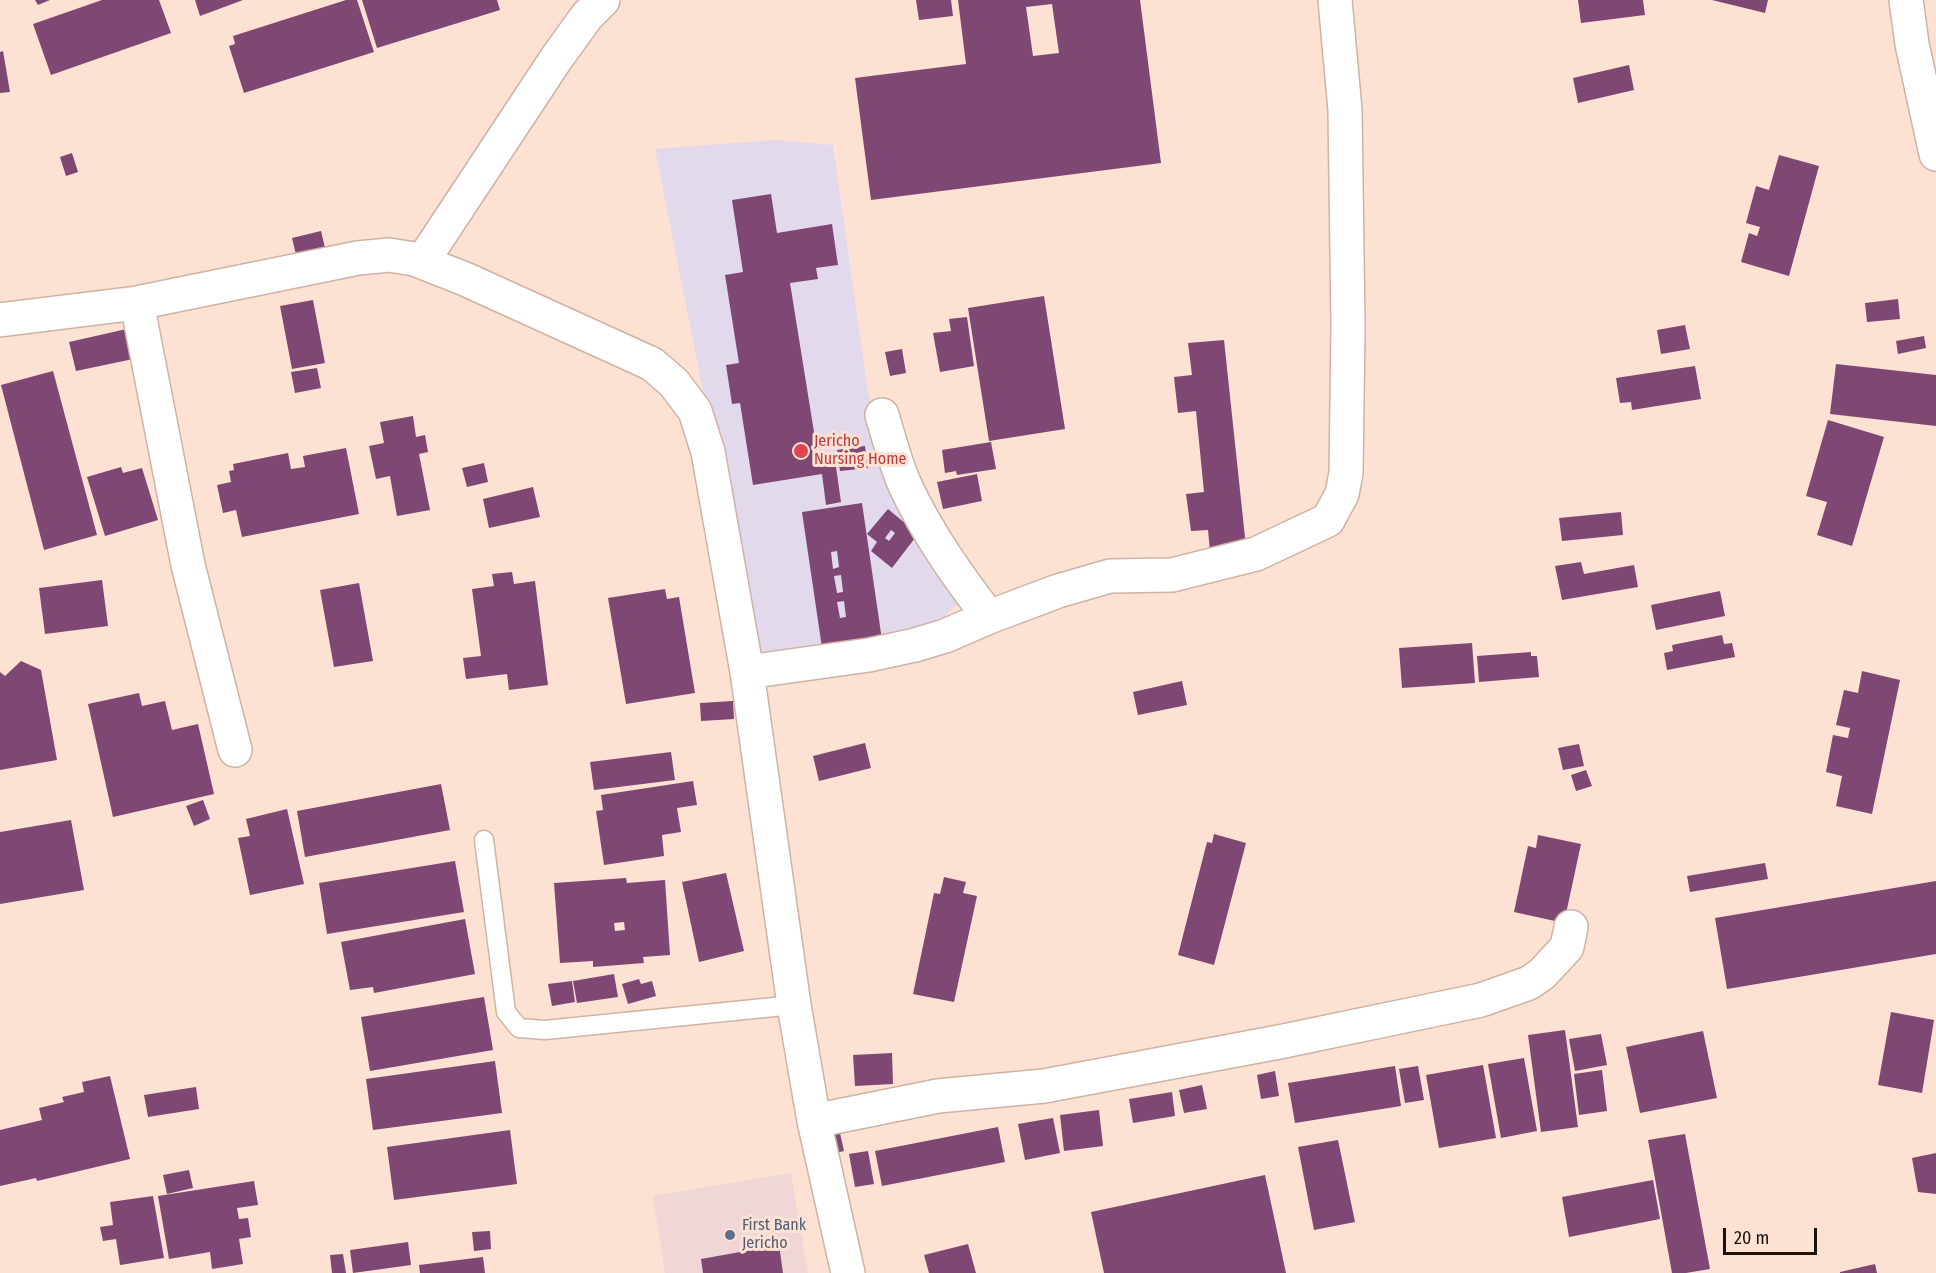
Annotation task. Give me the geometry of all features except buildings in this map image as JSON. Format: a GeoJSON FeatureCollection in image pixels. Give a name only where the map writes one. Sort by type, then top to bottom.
{"type":"FeatureCollection","features":[{"type":"Feature","properties":{"kind":"street"},"geometry":{"type":"LineString","coordinates":[[422,262],[556,59],[587,16],[603,0]]}},
{"type":"Feature","properties":{"kind":"street"},"geometry":{"type":"LineString","coordinates":[[747,672],[869,655],[915,645],[945,636],[1058,591],[1110,576],[1172,575],[1256,554],[1328,520],[1342,494],[1346,473],[1348,327],[1345,110],[1335,0]]}},
{"type":"Feature","properties":{"kind":"street"},"geometry":{"type":"LineString","coordinates":[[1906,0],[1912,44],[1936,154]]}},
{"type":"Feature","properties":{"kind":"street"},"geometry":{"type":"LineString","coordinates":[[0,320],[137,303],[358,258],[389,255],[422,262],[465,279],[652,364],[674,383],[695,411],[708,452],[747,672],[814,1121],[848,1273]]}},
{"type":"Feature","properties":{"kind":"street"},"geometry":{"type":"LineString","coordinates":[[137,303],[188,565],[235,750]]}},
{"type":"Feature","properties":{"kind":"street"},"geometry":{"type":"LineString","coordinates":[[882,415],[905,483],[926,526],[951,567],[989,617]]}},
{"type":"Feature","properties":{"kind":"street"},"geometry":{"type":"LineString","coordinates":[[814,1121],[938,1096],[1044,1086],[1279,1042],[1481,1000],[1529,983],[1542,974],[1567,947],[1571,927]]}},
{"type":"Feature","properties":{"kind":"lane"},"geometry":{"type":"LineString","coordinates":[[484,840],[506,1012],[519,1028],[545,1030],[795,1005]]}},
{"type":"Feature","properties":{"kind":"shaded area","name":"Jericho Nursing Home"},"geometry":{"type":"Polygon","coordinates":[[[775,140],[833,145],[868,393],[905,508],[960,602],[931,628],[756,657],[655,149],[775,140]]]}},
{"type":"Feature","properties":{"kind":"shaded area","name":"First Bank Jericho"},"geometry":{"type":"Polygon","coordinates":[[[791,1173],[808,1273],[665,1273],[653,1196],[791,1173]]]}},
{"type":"Feature","properties":{"kind":"place","name":"Jericho Nursing Home"},"geometry":{"type":"Point","coordinates":[801,451]}},
{"type":"Feature","properties":{"kind":"place","name":"First Bank Jericho"},"geometry":{"type":"Point","coordinates":[730,1235]}}]}
